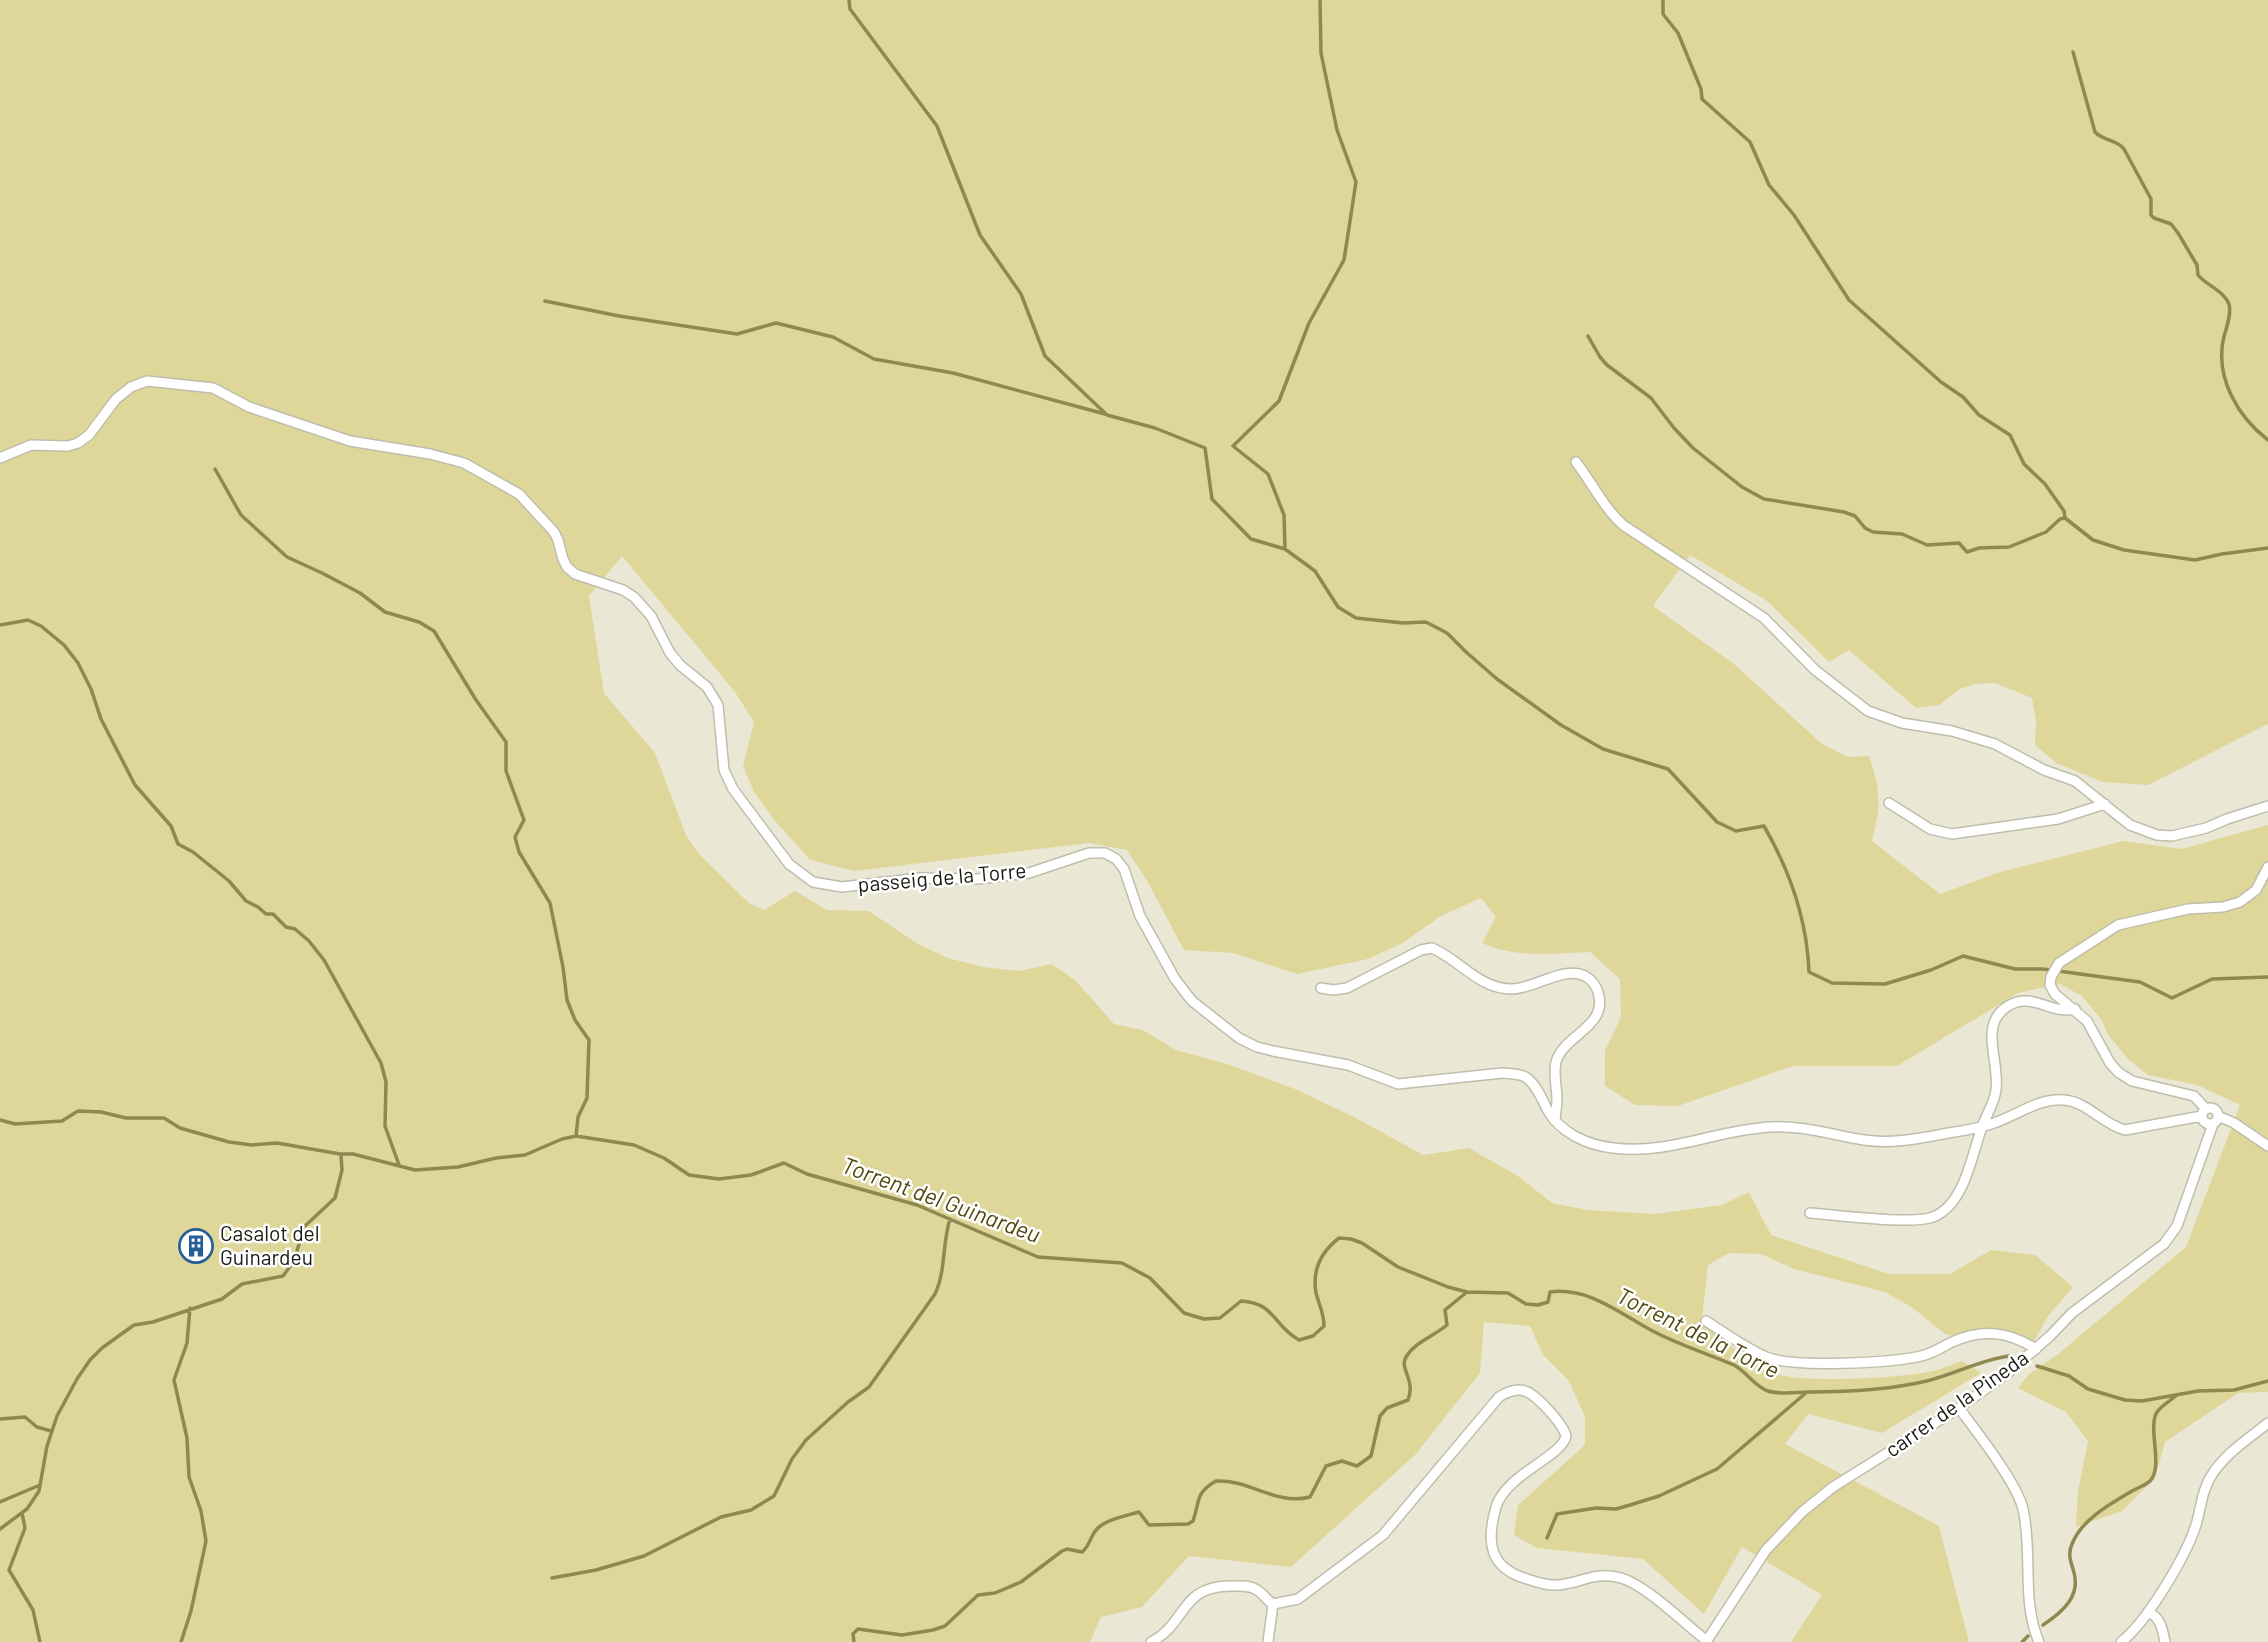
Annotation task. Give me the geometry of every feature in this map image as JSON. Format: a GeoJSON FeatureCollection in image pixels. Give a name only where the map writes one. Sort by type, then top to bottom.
{"type":"FeatureCollection","features":[{"type":"Feature","properties":{"kind":"street","name":"passeig de la Torre"},"geometry":{"type":"LineString","coordinates":[[0,458],[31,445],[68,446],[78,443],[89,435],[108,408],[124,393],[140,383],[155,381],[213,388],[249,407],[350,441],[430,454],[464,463],[519,494],[554,531],[563,559],[575,574],[624,590],[651,616],[670,653],[707,687],[718,705],[724,770],[733,789],[789,864],[813,882],[842,887],[921,878],[977,879],[1029,873],[1089,853],[1105,853],[1116,859],[1125,869],[1140,916],[1175,979],[1192,1001],[1239,1038],[1257,1047],[1348,1065],[1398,1084],[1502,1073],[1525,1076],[1564,1130],[1588,1142],[1613,1148],[1648,1150],[1768,1127],[1897,1142],[1981,1127],[2052,1100],[2079,1104],[2115,1127],[2125,1129],[2204,1112]]}},
{"type":"Feature","properties":{"kind":"street"},"geometry":{"type":"LineString","coordinates":[[1576,462],[1608,509],[1623,525],[1765,618],[1815,670],[1855,703],[1884,718],[1952,731],[1995,744],[2043,771],[2075,781],[2130,825],[2157,835],[2172,836],[2206,828],[2268,806]]}},
{"type":"Feature","properties":{"kind":"street"},"geometry":{"type":"LineString","coordinates":[[1889,803],[1930,829],[1952,834],[2058,819],[2105,804]]}},
{"type":"Feature","properties":{"kind":"street"},"geometry":{"type":"LineString","coordinates":[[2268,867],[2256,890],[2240,902],[2223,907],[2188,909],[2118,925],[2059,963],[2052,973],[2050,985],[2055,994],[2075,1009],[2092,1029],[2110,1063],[2125,1078],[2194,1096],[2204,1112],[2205,1123],[2215,1120],[2234,1123],[2268,1146]]}},
{"type":"Feature","properties":{"kind":"street"},"geometry":{"type":"LineString","coordinates":[[1321,988],[1347,988],[1410,955],[1432,948],[1476,978],[1501,988],[1527,987],[1567,973],[1584,975],[1598,992],[1599,1009],[1595,1020],[1565,1048],[1556,1063],[1556,1121]]}},
{"type":"Feature","properties":{"kind":"street"},"geometry":{"type":"LineString","coordinates":[[1810,1213],[1918,1220],[1941,1213],[1958,1192],[1981,1127],[1991,1108],[1996,1088],[1991,1027],[1997,1014],[2009,1005],[2023,1000],[2066,1011],[2075,1009]]}},
{"type":"Feature","properties":{"kind":"street","name":"carrer de la Pineda"},"geometry":{"type":"LineString","coordinates":[[1707,1642],[1766,1550],[1802,1512],[1833,1487],[1959,1408],[2009,1372],[2078,1308],[2140,1263],[2172,1235],[2215,1120]]}},
{"type":"Feature","properties":{"kind":"street"},"geometry":{"type":"LineString","coordinates":[[1706,1321],[1751,1349],[1783,1361],[1860,1362],[1922,1356],[1960,1338],[1988,1332],[2021,1340],[2036,1349]]}},
{"type":"Feature","properties":{"kind":"street"},"geometry":{"type":"LineString","coordinates":[[1273,1605],[1298,1598],[1382,1535],[1499,1397],[1518,1390],[1529,1393],[1539,1401],[1561,1425],[1566,1436],[1561,1446],[1513,1482],[1499,1499],[1495,1513],[1493,1552],[1500,1566],[1515,1576],[1545,1585],[1562,1585],[1590,1576],[1608,1575],[1622,1578],[1649,1594],[1707,1642]]}},
{"type":"Feature","properties":{"kind":"street"},"geometry":{"type":"LineString","coordinates":[[1959,1408],[2020,1499],[2025,1524],[2029,1604],[2039,1642]]}},
{"type":"Feature","properties":{"kind":"street"},"geometry":{"type":"LineString","coordinates":[[2121,1642],[2149,1613],[2190,1539],[2210,1478],[2222,1461],[2268,1423]]}},
{"type":"Feature","properties":{"kind":"street"},"geometry":{"type":"LineString","coordinates":[[1151,1642],[1169,1630],[1189,1601],[1209,1587],[1256,1589],[1273,1605]]}},
{"type":"Feature","properties":{"kind":"street"},"geometry":{"type":"LineString","coordinates":[[1268,1642],[1273,1605]]}},
{"type":"Feature","properties":{"kind":"street"},"geometry":{"type":"LineString","coordinates":[[2149,1613],[2155,1615],[2159,1622],[2165,1642]]}},
{"type":"Feature","properties":{"kind":"shaded area"},"geometry":{"type":"Polygon","coordinates":[[[0,0],[2268,0],[2268,724],[2148,785],[2103,782],[2056,763],[2035,745],[2036,721],[2032,698],[1995,683],[1975,684],[1960,689],[1939,705],[1916,708],[1849,650],[1829,662],[1767,601],[1690,555],[1653,606],[1734,664],[1821,743],[1847,757],[1869,756],[1878,798],[1872,841],[1940,894],[2000,872],[2123,841],[2182,849],[2268,825],[2268,1392],[2238,1393],[2165,1442],[2155,1478],[2122,1511],[2076,1527],[2078,1491],[2088,1441],[2066,1412],[2018,1388],[2029,1374],[2058,1354],[2186,1247],[2240,1105],[2197,1085],[2148,1075],[2129,1060],[2082,996],[2060,984],[2018,993],[1897,1066],[1793,1066],[1678,1106],[1635,1105],[1605,1086],[1605,1051],[1621,1017],[1620,979],[1590,952],[1522,953],[1482,943],[1496,917],[1481,898],[1441,916],[1401,944],[1368,959],[1297,974],[1233,953],[1184,950],[1146,879],[1127,850],[1089,843],[854,871],[810,860],[754,792],[743,766],[754,722],[735,692],[622,556],[589,596],[604,693],[655,753],[686,835],[699,854],[749,903],[764,910],[795,891],[827,910],[869,911],[918,944],[948,958],[983,967],[1019,971],[1052,964],[1076,981],[1114,1024],[1143,1030],[1176,1050],[1224,1063],[1295,1089],[1356,1118],[1423,1155],[1469,1148],[1518,1176],[1552,1203],[1587,1210],[1655,1214],[1722,1205],[1749,1192],[1771,1235],[1889,1274],[1950,1274],[1991,1250],[2035,1255],[2073,1287],[2048,1316],[2034,1341],[2019,1333],[1981,1328],[1961,1338],[1945,1334],[1913,1308],[1885,1292],[1794,1269],[1761,1254],[1729,1253],[1708,1265],[1702,1319],[1738,1352],[1770,1371],[1813,1379],[1859,1378],[1923,1373],[1962,1361],[1981,1373],[1882,1433],[1808,1414],[1785,1444],[1939,1526],[1969,1642],[1791,1642],[1822,1595],[1742,1547],[1704,1614],[1643,1559],[1537,1548],[1514,1535],[1518,1505],[1585,1445],[1585,1417],[1569,1381],[1543,1355],[1530,1326],[1484,1322],[1480,1373],[1415,1455],[1291,1567],[1189,1556],[1142,1607],[1101,1617],[1090,1642],[0,1642],[0,0]]]}},
{"type":"Feature","properties":{"kind":"waterway"},"geometry":{"type":"LineString","coordinates":[[849,0],[850,9],[937,126],[980,235],[1021,294],[1045,356],[1107,415],[1155,428],[1205,448],[1212,499],[1251,539],[1285,549],[1315,571],[1338,607],[1356,618],[1403,623],[1426,622],[1447,633],[1497,679],[1561,725],[1603,749],[1668,769],[1717,822],[1736,831],[1764,826],[1782,860],[1796,896],[1805,934],[1809,972],[1832,983],[1885,984],[1931,970],[1963,956],[2015,969],[2043,969],[2140,982],[2172,998],[2212,979],[2268,977]]}},
{"type":"Feature","properties":{"kind":"waterway"},"geometry":{"type":"LineString","coordinates":[[1285,549],[1284,515],[1268,474],[1233,446],[1279,401],[1309,323],[1344,260],[1356,182],[1337,130],[1321,53],[1320,0]]}},
{"type":"Feature","properties":{"kind":"waterway"},"geometry":{"type":"LineString","coordinates":[[1663,0],[1663,14],[1678,33],[1701,89],[1702,99],[1750,142],[1769,185],[1794,215],[1849,300],[1941,382],[1963,397],[1979,415],[2010,435],[2024,464],[2045,484],[2064,511],[2065,518]]}},
{"type":"Feature","properties":{"kind":"waterway"},"geometry":{"type":"LineString","coordinates":[[2073,52],[2095,132],[2124,149],[2151,199],[2151,215],[2171,224],[2197,265],[2198,275],[2227,299],[2230,308],[2222,355],[2226,383],[2247,420],[2268,440]]}},
{"type":"Feature","properties":{"kind":"waterway"},"geometry":{"type":"LineString","coordinates":[[545,301],[619,316],[737,334],[776,323],[833,337],[874,359],[953,373],[1105,414]]}},
{"type":"Feature","properties":{"kind":"waterway"},"geometry":{"type":"LineString","coordinates":[[1588,336],[1607,365],[1651,398],[1693,448],[1742,487],[1764,499],[1844,512],[1855,516],[1865,528],[1873,532],[1902,534],[1927,545],[1959,543],[1967,552],[1979,548],[2009,547],[2046,532],[2060,519],[2065,518],[2093,540],[2124,550],[2195,560],[2268,548]]}},
{"type":"Feature","properties":{"kind":"waterway"},"geometry":{"type":"LineString","coordinates":[[215,469],[241,515],[287,557],[360,593],[385,612],[419,622],[434,631],[476,700],[506,742],[506,771],[524,820],[515,837],[519,852],[550,903],[567,1000],[575,1020],[589,1040],[587,1098],[578,1117],[576,1136]]}},
{"type":"Feature","properties":{"kind":"waterway"},"geometry":{"type":"LineString","coordinates":[[0,625],[28,620],[41,626],[64,645],[78,663],[91,689],[101,719],[135,785],[171,826],[178,844],[193,852],[229,881],[246,901],[266,914],[273,914],[286,927],[295,929],[324,960],[381,1063],[386,1082],[385,1126],[399,1165]]}},
{"type":"Feature","properties":{"kind":"waterway","name":"Torrent del Guinardeu"},"geometry":{"type":"LineString","coordinates":[[0,1120],[15,1124],[62,1121],[78,1111],[101,1112],[126,1118],[164,1118],[180,1128],[229,1142],[252,1145],[277,1143],[353,1154],[415,1170],[458,1167],[496,1158],[525,1155],[576,1136],[634,1145],[664,1158],[689,1175],[719,1179],[751,1175],[784,1163],[807,1174],[917,1205],[1038,1257],[1122,1263],[1150,1278],[1184,1313],[1204,1319],[1220,1318],[1241,1301],[1261,1306],[1299,1340],[1313,1336],[1324,1326],[1315,1277],[1323,1255],[1339,1238],[1362,1243],[1398,1267],[1467,1292],[1508,1293],[1526,1304],[1538,1305],[1548,1302],[1550,1292],[1564,1291],[1590,1297],[1680,1344],[1734,1365],[1759,1386],[1773,1392],[1854,1391],[1898,1387],[2009,1356]]}},
{"type":"Feature","properties":{"kind":"waterway"},"geometry":{"type":"LineString","coordinates":[[0,1529],[27,1509],[39,1491],[47,1446],[57,1416],[90,1360],[134,1325],[153,1322],[222,1299],[242,1284],[283,1276],[294,1261],[304,1227],[335,1198],[342,1170],[341,1155]]}},
{"type":"Feature","properties":{"kind":"waterway"},"geometry":{"type":"LineString","coordinates":[[552,1578],[596,1570],[644,1556],[721,1517],[751,1510],[774,1496],[792,1459],[806,1440],[869,1387],[935,1294],[941,1276],[950,1219]]}},
{"type":"Feature","properties":{"kind":"waterway"},"geometry":{"type":"LineString","coordinates":[[854,1642],[853,1634],[858,1629],[902,1635],[945,1626],[978,1595],[995,1593],[1021,1582],[1062,1551],[1067,1549],[1082,1552],[1097,1529],[1116,1518],[1139,1512],[1149,1525],[1188,1524],[1193,1521],[1201,1494],[1216,1481],[1228,1481],[1286,1498],[1310,1497],[1326,1466],[1342,1461],[1357,1466],[1371,1456],[1380,1416],[1387,1408],[1408,1400],[1410,1387],[1404,1366],[1406,1357],[1420,1343],[1447,1325],[1445,1310],[1467,1292]]}},
{"type":"Feature","properties":{"kind":"waterway"},"geometry":{"type":"LineString","coordinates":[[181,1642],[191,1611],[206,1541],[201,1511],[189,1477],[187,1438],[174,1380],[187,1343],[190,1308]]}},
{"type":"Feature","properties":{"kind":"waterway","name":"Torrent de la Torre"},"geometry":{"type":"LineString","coordinates":[[2037,1366],[2069,1376],[2088,1389],[2125,1400],[2142,1401],[2198,1391],[2234,1390],[2268,1381]]}},
{"type":"Feature","properties":{"kind":"waterway"},"geometry":{"type":"LineString","coordinates":[[1547,1538],[1557,1514],[1596,1508],[1616,1509],[1659,1496],[1717,1469],[1807,1392]]}},
{"type":"Feature","properties":{"kind":"waterway"},"geometry":{"type":"LineString","coordinates":[[2043,1625],[2064,1608],[2073,1594],[2075,1578],[2070,1553],[2082,1527],[2115,1501],[2150,1481],[2156,1466],[2154,1419],[2157,1412],[2177,1395]]}},
{"type":"Feature","properties":{"kind":"waterway"},"geometry":{"type":"LineString","coordinates":[[0,1419],[25,1417],[37,1427],[51,1431]]}},
{"type":"Feature","properties":{"kind":"waterway"},"geometry":{"type":"LineString","coordinates":[[0,1502],[40,1485]]}},
{"type":"Feature","properties":{"kind":"waterway"},"geometry":{"type":"LineString","coordinates":[[22,1513],[25,1528],[9,1570],[33,1610],[40,1642]]}},
{"type":"Feature","properties":{"kind":"waterway"},"geometry":{"type":"LineString","coordinates":[[2022,1642],[2028,1636]]}},
{"type":"Feature","properties":{"kind":"place","name":"Casalot del Guinardeu"},"geometry":{"type":"Point","coordinates":[196,1246]}}]}
